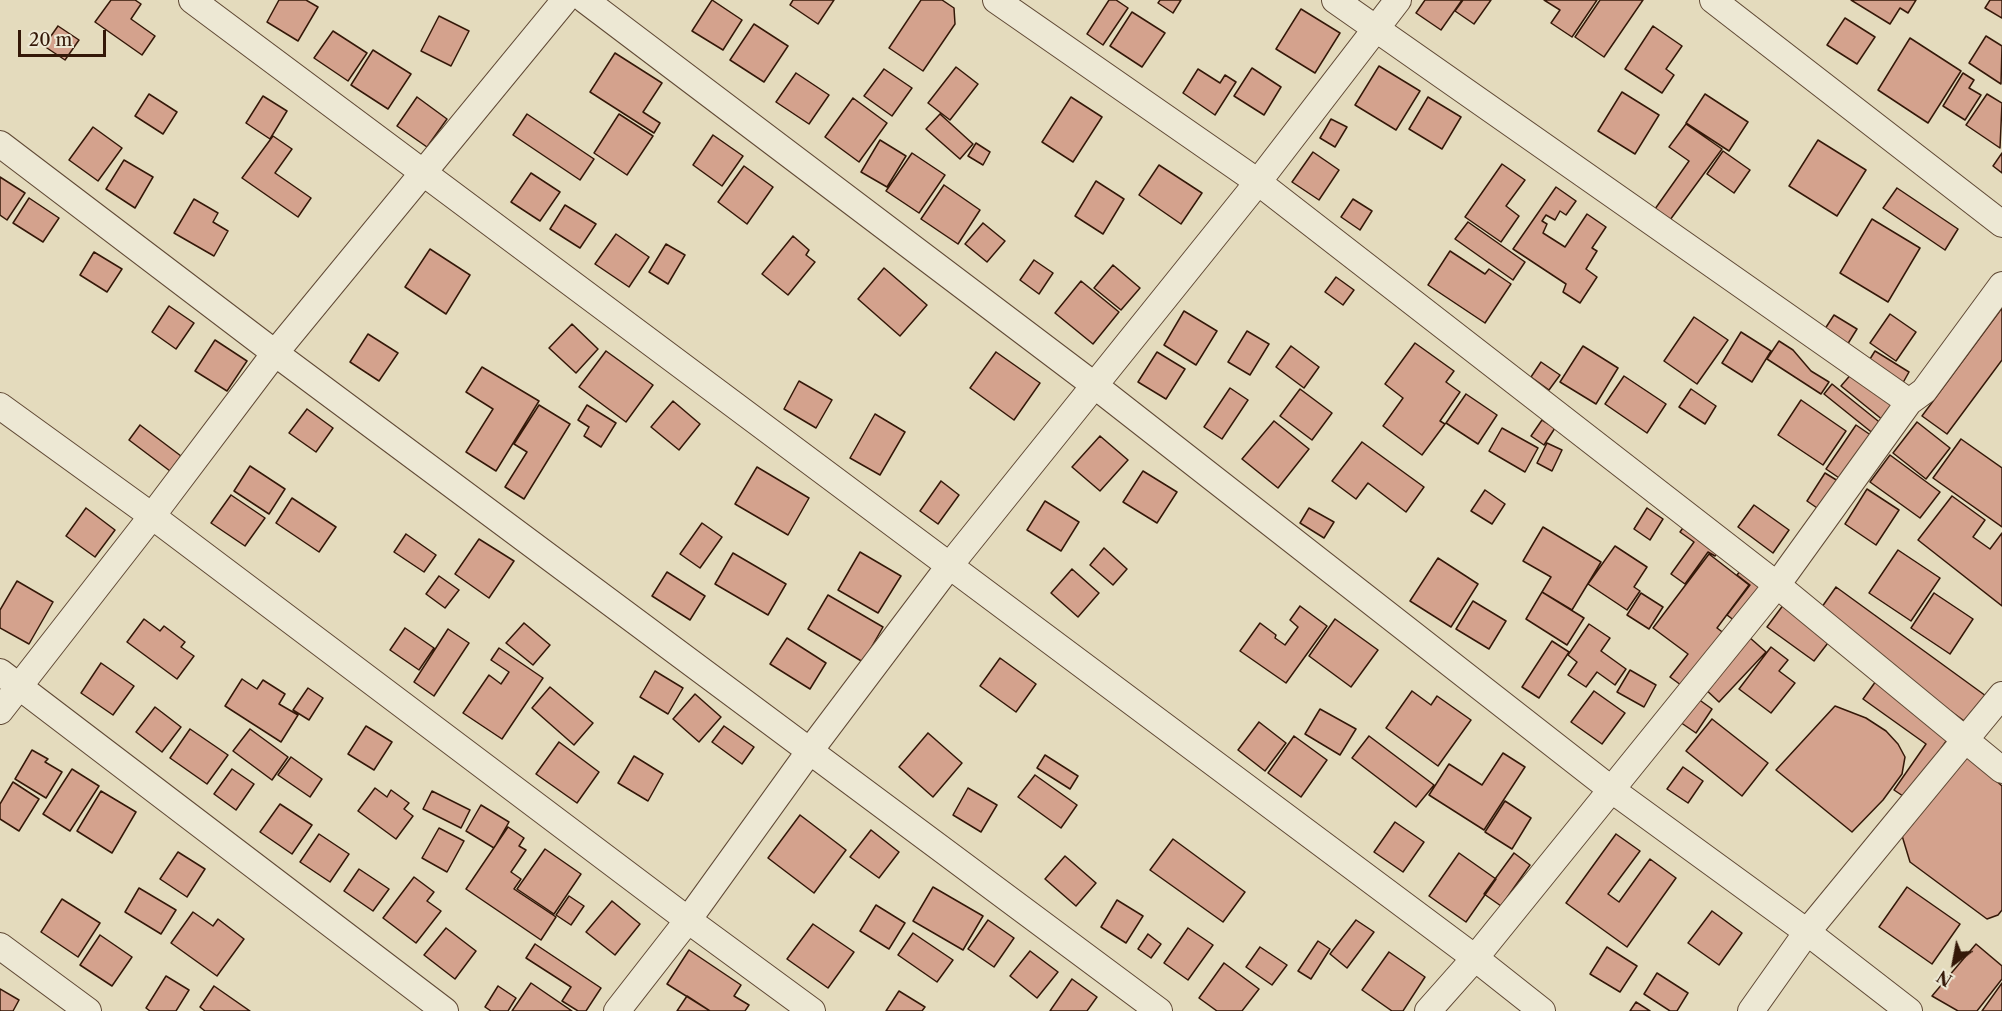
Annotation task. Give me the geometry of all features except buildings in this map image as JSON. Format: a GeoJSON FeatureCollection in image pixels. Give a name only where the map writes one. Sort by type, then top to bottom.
{"type":"FeatureCollection","features":[{"type":"Feature","properties":{"kind":"street"},"geometry":{"type":"LineString","coordinates":[[192,0],[1475,958],[1542,1011]]}},
{"type":"Feature","properties":{"kind":"street"},"geometry":{"type":"LineString","coordinates":[[0,711],[9,678],[152,516],[275,353],[566,0]]}},
{"type":"Feature","properties":{"kind":"street"},"geometry":{"type":"LineString","coordinates":[[585,0],[1094,385],[1612,790],[1807,932],[1909,1011]]}},
{"type":"Feature","properties":{"kind":"street"},"geometry":{"type":"LineString","coordinates":[[996,0],[1258,182],[1777,585],[2002,770]]}},
{"type":"Feature","properties":{"kind":"street"},"geometry":{"type":"LineString","coordinates":[[1335,0],[1909,402]]}},
{"type":"Feature","properties":{"kind":"street"},"geometry":{"type":"LineString","coordinates":[[617,1011],[688,920],[809,752],[950,565],[1258,182],[1398,0]]}},
{"type":"Feature","properties":{"kind":"street"},"geometry":{"type":"LineString","coordinates":[[1713,0],[2002,224]]}},
{"type":"Feature","properties":{"kind":"street"},"geometry":{"type":"LineString","coordinates":[[0,144],[275,353],[1159,1011]]}},
{"type":"Feature","properties":{"kind":"street"},"geometry":{"type":"LineString","coordinates":[[1428,1011],[1475,958],[1777,585],[1909,402],[1924,391],[2002,285]]}},
{"type":"Feature","properties":{"kind":"street"},"geometry":{"type":"LineString","coordinates":[[0,406],[152,516],[812,1011]]}},
{"type":"Feature","properties":{"kind":"street"},"geometry":{"type":"LineString","coordinates":[[9,678],[445,1011]]}},
{"type":"Feature","properties":{"kind":"street"},"geometry":{"type":"LineString","coordinates":[[1751,1011],[1807,932],[2002,695]]}},
{"type":"Feature","properties":{"kind":"street"},"geometry":{"type":"LineString","coordinates":[[0,946],[88,1011]]}}]}
